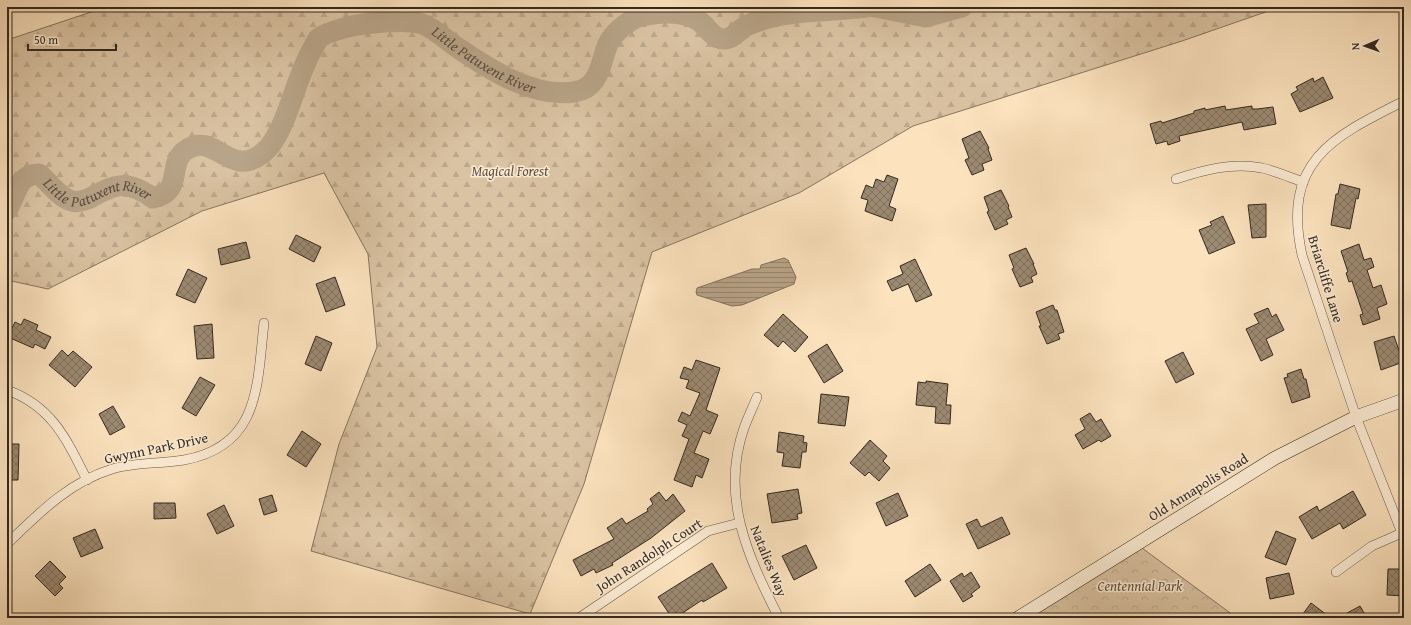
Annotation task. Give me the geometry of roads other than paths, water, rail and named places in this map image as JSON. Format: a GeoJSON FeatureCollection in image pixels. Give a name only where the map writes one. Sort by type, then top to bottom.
{"type":"FeatureCollection","features":[{"type":"Feature","properties":{"kind":"street","name":"Briarcliffe Lane"},"geometry":{"type":"LineString","coordinates":[[1403,533],[1356,416],[1302,255],[1297,232],[1297,205],[1303,182],[1312,165],[1323,151],[1354,126],[1404,101]]}},
{"type":"Feature","properties":{"kind":"street"},"geometry":{"type":"LineString","coordinates":[[1176,179],[1208,169],[1245,165],[1262,168],[1303,182]]}},
{"type":"Feature","properties":{"kind":"street","name":"Gwynn Park Drive"},"geometry":{"type":"LineString","coordinates":[[7,544],[61,494],[87,480],[112,469],[126,466],[203,456],[218,449],[232,438],[251,410],[257,386],[264,323]]}},
{"type":"Feature","properties":{"kind":"street"},"geometry":{"type":"LineString","coordinates":[[7,390],[18,394],[37,405],[52,420],[66,438],[87,480]]}},
{"type":"Feature","properties":{"kind":"street","name":"Natalies Way"},"geometry":{"type":"LineString","coordinates":[[757,397],[744,428],[738,451],[735,472],[736,499],[739,523],[750,558],[779,618]]}},
{"type":"Feature","properties":{"kind":"street","name":"Old Annapolis Road"},"geometry":{"type":"LineString","coordinates":[[1018,618],[1275,458],[1356,416],[1404,400]]}},
{"type":"Feature","properties":{"kind":"street","name":"John Randolph Court"},"geometry":{"type":"LineString","coordinates":[[579,618],[708,531],[739,523]]}},
{"type":"Feature","properties":{"kind":"street"},"geometry":{"type":"LineString","coordinates":[[1336,572],[1372,546],[1403,533]]}},
{"type":"Feature","properties":{"kind":"waterway","name":"Little Patuxent River"},"geometry":{"type":"LineString","coordinates":[[7,210],[18,186],[22,181],[31,175],[39,174],[63,197],[74,202],[90,198],[108,189],[122,186],[136,188],[153,198],[163,195],[169,190],[180,156],[186,150],[196,146],[206,146],[232,159],[242,161],[252,159],[264,152],[279,132],[306,62],[318,39],[327,34],[351,26],[397,22],[418,23],[425,25],[498,73],[528,87],[559,93],[583,90],[590,85],[595,80],[610,40],[621,28],[638,17],[661,13],[685,15],[693,17],[702,23],[716,37],[727,39],[731,38],[748,25],[770,17],[797,13],[867,7]]}},
{"type":"Feature","properties":{"kind":"waterway","name":"Little Patuxent River"},"geometry":{"type":"LineString","coordinates":[[875,7],[926,17],[962,7]]}},
{"type":"Feature","properties":{"kind":"park label","name":"Magical Forest"},"geometry":{"type":"Point","coordinates":[510,171]}},
{"type":"Feature","properties":{"kind":"park label","name":"Centennial Park"},"geometry":{"type":"Point","coordinates":[1140,586]}}]}
